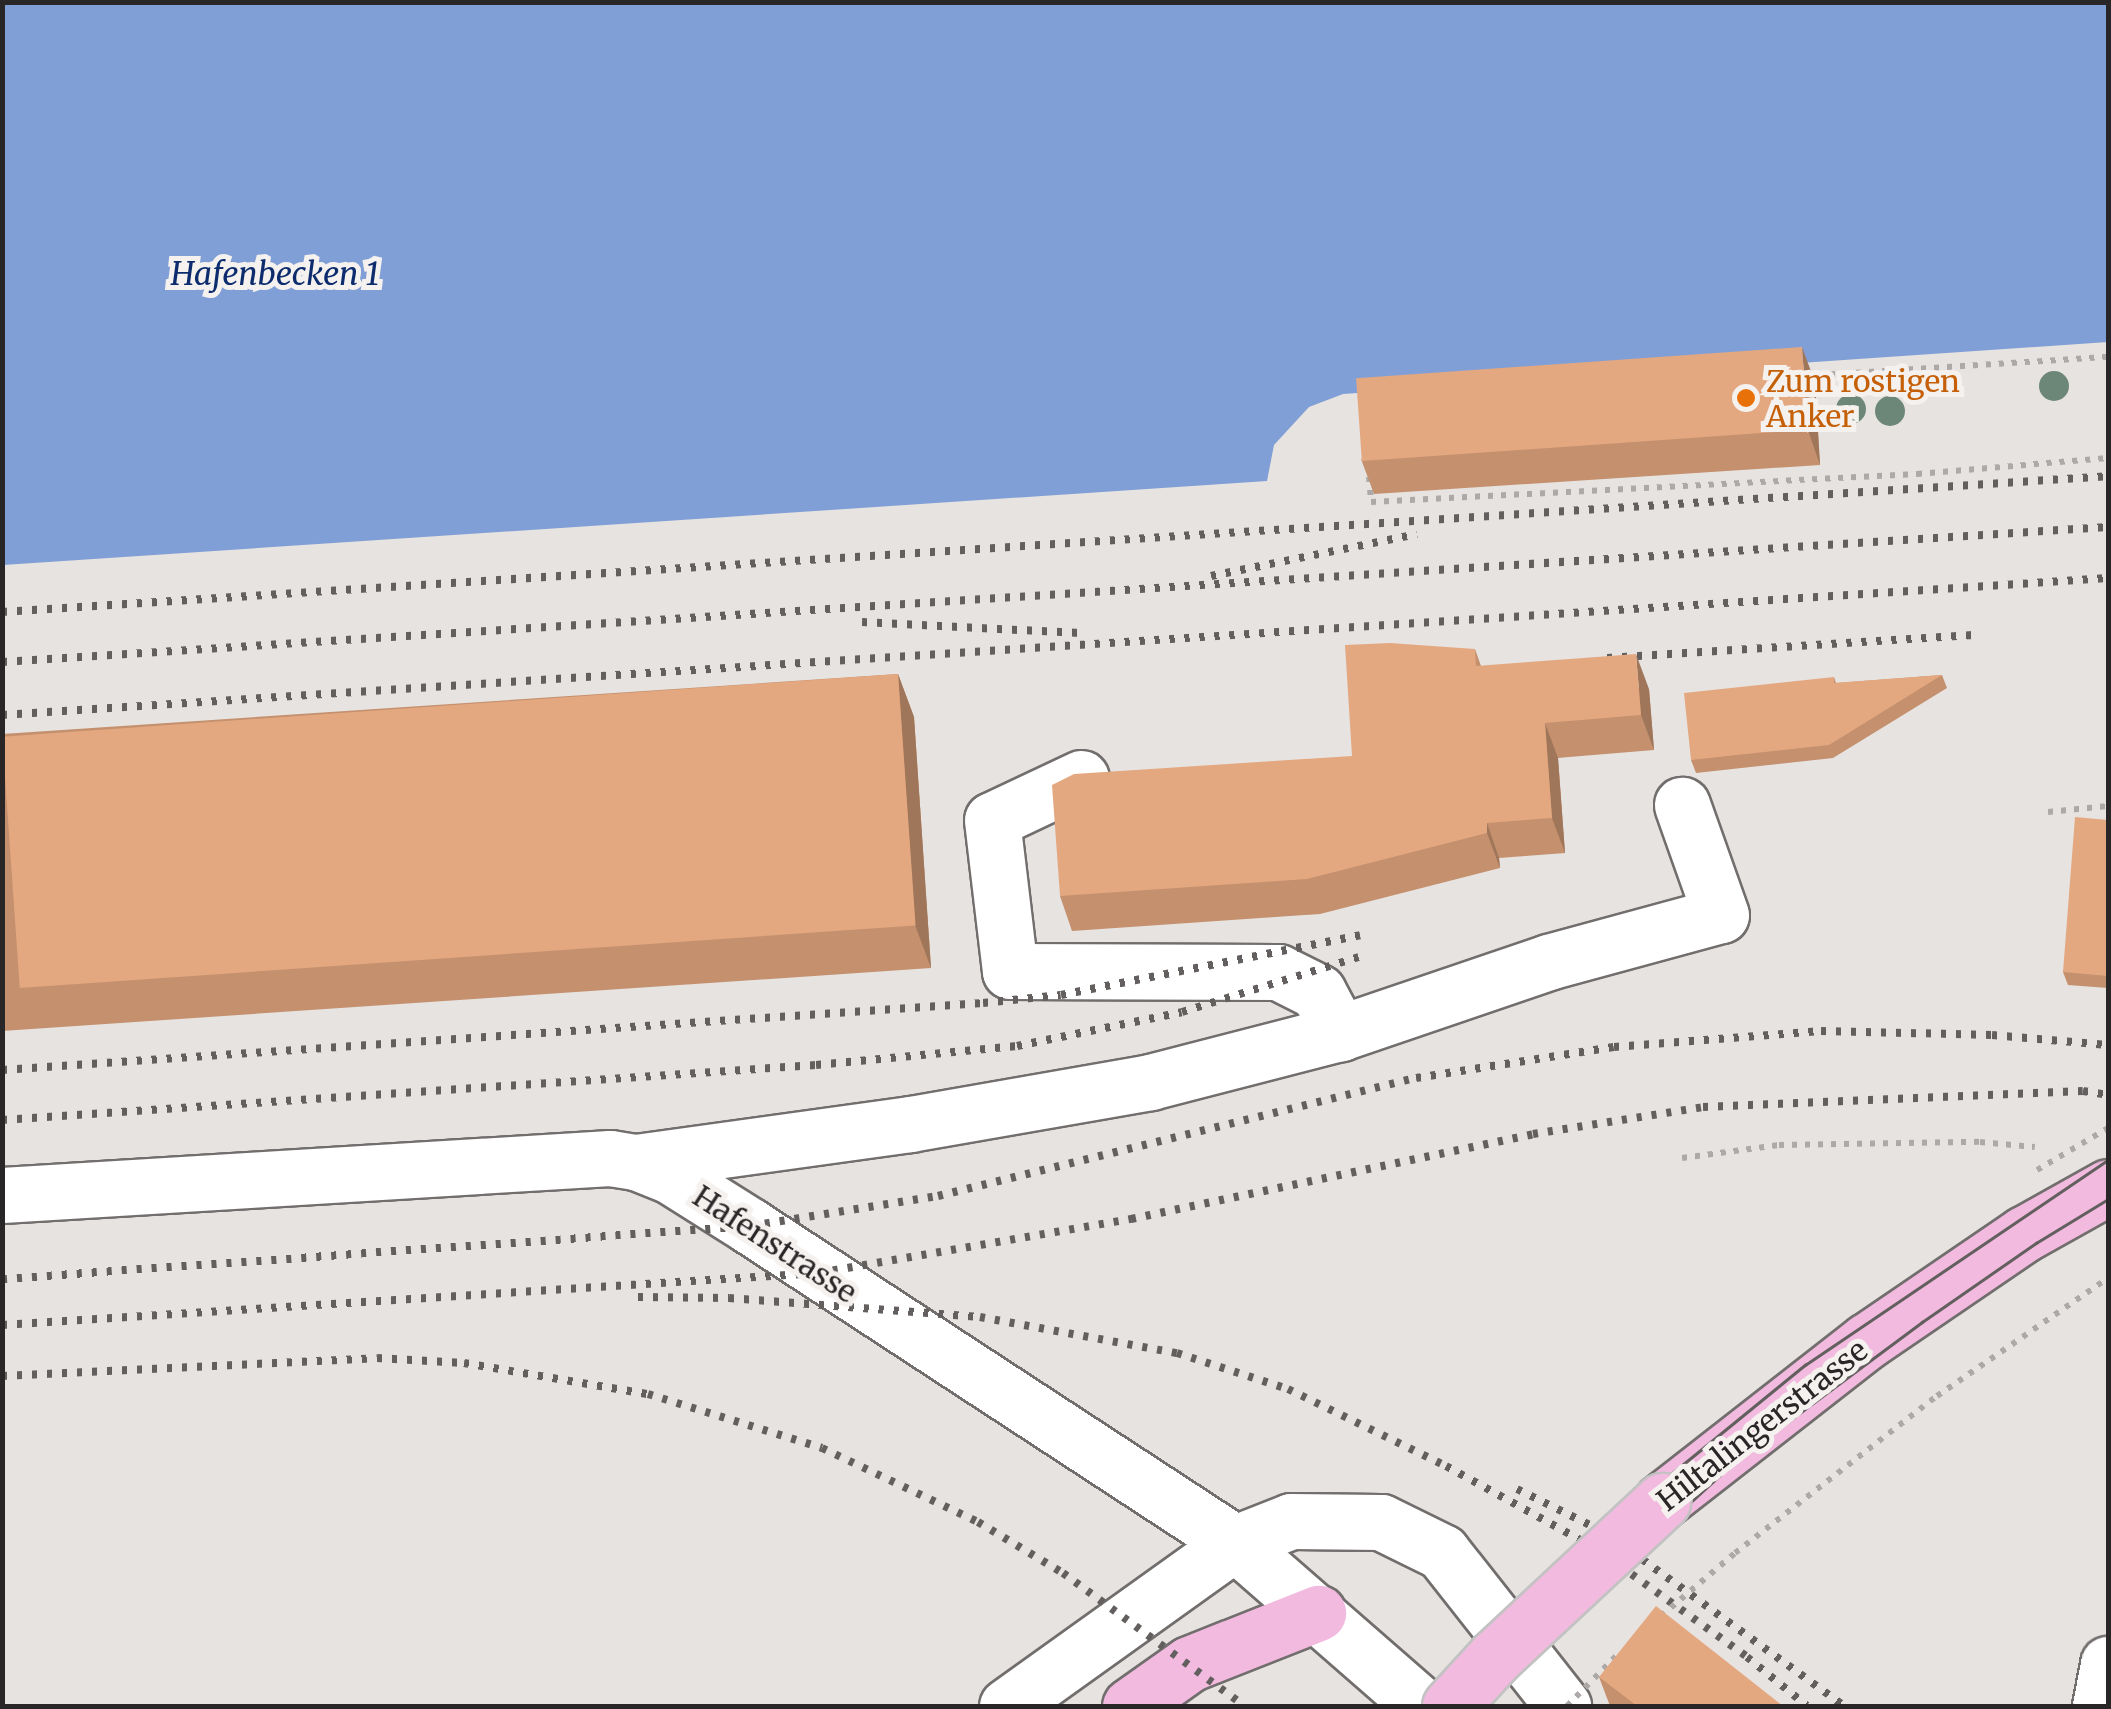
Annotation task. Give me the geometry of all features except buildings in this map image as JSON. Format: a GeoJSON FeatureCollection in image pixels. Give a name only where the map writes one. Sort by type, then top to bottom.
{"type":"FeatureCollection","features":[{"type":"Feature","properties":{"kind":"main road","name":"Hiltalingerstrasse"},"geometry":{"type":"LineString","coordinates":[[1450,1706],[1662,1502],[1867,1341],[2024,1234],[2103,1170]]}},
{"type":"Feature","properties":{"kind":"main road"},"geometry":{"type":"LineString","coordinates":[[1130,1706],[1189,1664],[1318,1613]]}},
{"type":"Feature","properties":{"kind":"street"},"geometry":{"type":"LineString","coordinates":[[1081,778],[992,820],[1010,970],[1278,972],[1318,992],[1340,1033]]}},
{"type":"Feature","properties":{"kind":"street"},"geometry":{"type":"LineString","coordinates":[[636,1162],[1077,1097],[1340,1033],[1548,962],[1721,915],[1682,805]]}},
{"type":"Feature","properties":{"kind":"street","name":"Hafenstrasse"},"geometry":{"type":"LineString","coordinates":[[2,1195],[610,1158],[636,1162],[669,1175],[750,1226],[1235,1543],[1422,1706]]}},
{"type":"Feature","properties":{"kind":"street"},"geometry":{"type":"LineString","coordinates":[[1008,1706],[1235,1543],[1291,1521],[1381,1522],[1442,1552],[1565,1706]]}},
{"type":"Feature","properties":{"kind":"street"},"geometry":{"type":"LineString","coordinates":[[2100,1706],[2108,1664]]}},
{"type":"Feature","properties":{"kind":"path"},"geometry":{"type":"LineString","coordinates":[[1793,377],[2108,357]]}},
{"type":"Feature","properties":{"kind":"path"},"geometry":{"type":"LineString","coordinates":[[1368,468],[1371,502],[1917,474],[2108,458]]}},
{"type":"Feature","properties":{"kind":"path"},"geometry":{"type":"LineString","coordinates":[[2048,812],[2108,806]]}},
{"type":"Feature","properties":{"kind":"path"},"geometry":{"type":"LineString","coordinates":[[2037,1170],[2108,1128]]}},
{"type":"Feature","properties":{"kind":"path"},"geometry":{"type":"LineString","coordinates":[[1682,1158],[1778,1145],[1980,1142],[2038,1148]]}},
{"type":"Feature","properties":{"kind":"path"},"geometry":{"type":"LineString","coordinates":[[2058,1150],[2103,1170]]}},
{"type":"Feature","properties":{"kind":"path"},"geometry":{"type":"LineString","coordinates":[[1654,1622],[1848,1462],[2108,1278]]}},
{"type":"Feature","properties":{"kind":"path"},"geometry":{"type":"LineString","coordinates":[[1565,1706],[1628,1644]]}},
{"type":"Feature","properties":{"kind":"water","name":"Hafenbecken 1"},"geometry":{"type":"Polygon","coordinates":[[[3,3],[2108,3],[2108,342],[1343,394],[1309,407],[1274,445],[1267,481],[3,565],[3,3]]]}},
{"type":"Feature","properties":{"kind":"tram line"},"geometry":{"type":"LineString","coordinates":[[1422,1706],[1503,1624],[1627,1510],[1805,1365],[2108,1160]]}},
{"type":"Feature","properties":{"kind":"tram line"},"geometry":{"type":"LineString","coordinates":[[1468,1706],[1739,1458],[1922,1322],[2036,1243],[2108,1199]]}},
{"type":"Feature","properties":{"kind":"railway"},"geometry":{"type":"LineString","coordinates":[[2,612],[2108,476]]}},
{"type":"Feature","properties":{"kind":"railway"},"geometry":{"type":"LineString","coordinates":[[2,662],[2108,527]]}},
{"type":"Feature","properties":{"kind":"railway"},"geometry":{"type":"LineString","coordinates":[[1211,576],[1417,534]]}},
{"type":"Feature","properties":{"kind":"railway"},"geometry":{"type":"LineString","coordinates":[[2,715],[2108,578]]}},
{"type":"Feature","properties":{"kind":"railway"},"geometry":{"type":"LineString","coordinates":[[862,622],[1081,633]]}},
{"type":"Feature","properties":{"kind":"railway"},"geometry":{"type":"LineString","coordinates":[[1607,658],[1977,635]]}},
{"type":"Feature","properties":{"kind":"railway"},"geometry":{"type":"LineString","coordinates":[[2,1070],[983,1003],[1061,995],[1360,935]]}},
{"type":"Feature","properties":{"kind":"railway"},"geometry":{"type":"LineString","coordinates":[[2,1120],[816,1065],[1017,1046],[1182,1012],[1359,957]]}},
{"type":"Feature","properties":{"kind":"railway"},"geometry":{"type":"LineString","coordinates":[[2,1279],[750,1226],[938,1196],[1416,1078],[1614,1047],[1821,1031],[1992,1035],[2108,1045]]}},
{"type":"Feature","properties":{"kind":"railway"},"geometry":{"type":"LineString","coordinates":[[2,1325],[818,1273],[1131,1219],[1533,1134],[1703,1107],[2083,1091],[2108,1095]]}},
{"type":"Feature","properties":{"kind":"railway"},"geometry":{"type":"LineString","coordinates":[[638,1297],[729,1298],[980,1317],[1177,1353],[1288,1389],[1446,1466],[1595,1548],[1747,1657],[1807,1706]]}},
{"type":"Feature","properties":{"kind":"railway"},"geometry":{"type":"LineString","coordinates":[[2,1376],[377,1358],[464,1363],[648,1394],[822,1448],[978,1522],[1063,1573],[1245,1706]]}},
{"type":"Feature","properties":{"kind":"railway"},"geometry":{"type":"LineString","coordinates":[[1517,1489],[1606,1533],[1844,1706]]}},
{"type":"Feature","properties":{"kind":"place","name":"Zum rostigen Anker"},"geometry":{"type":"Point","coordinates":[1746,398]}}]}
